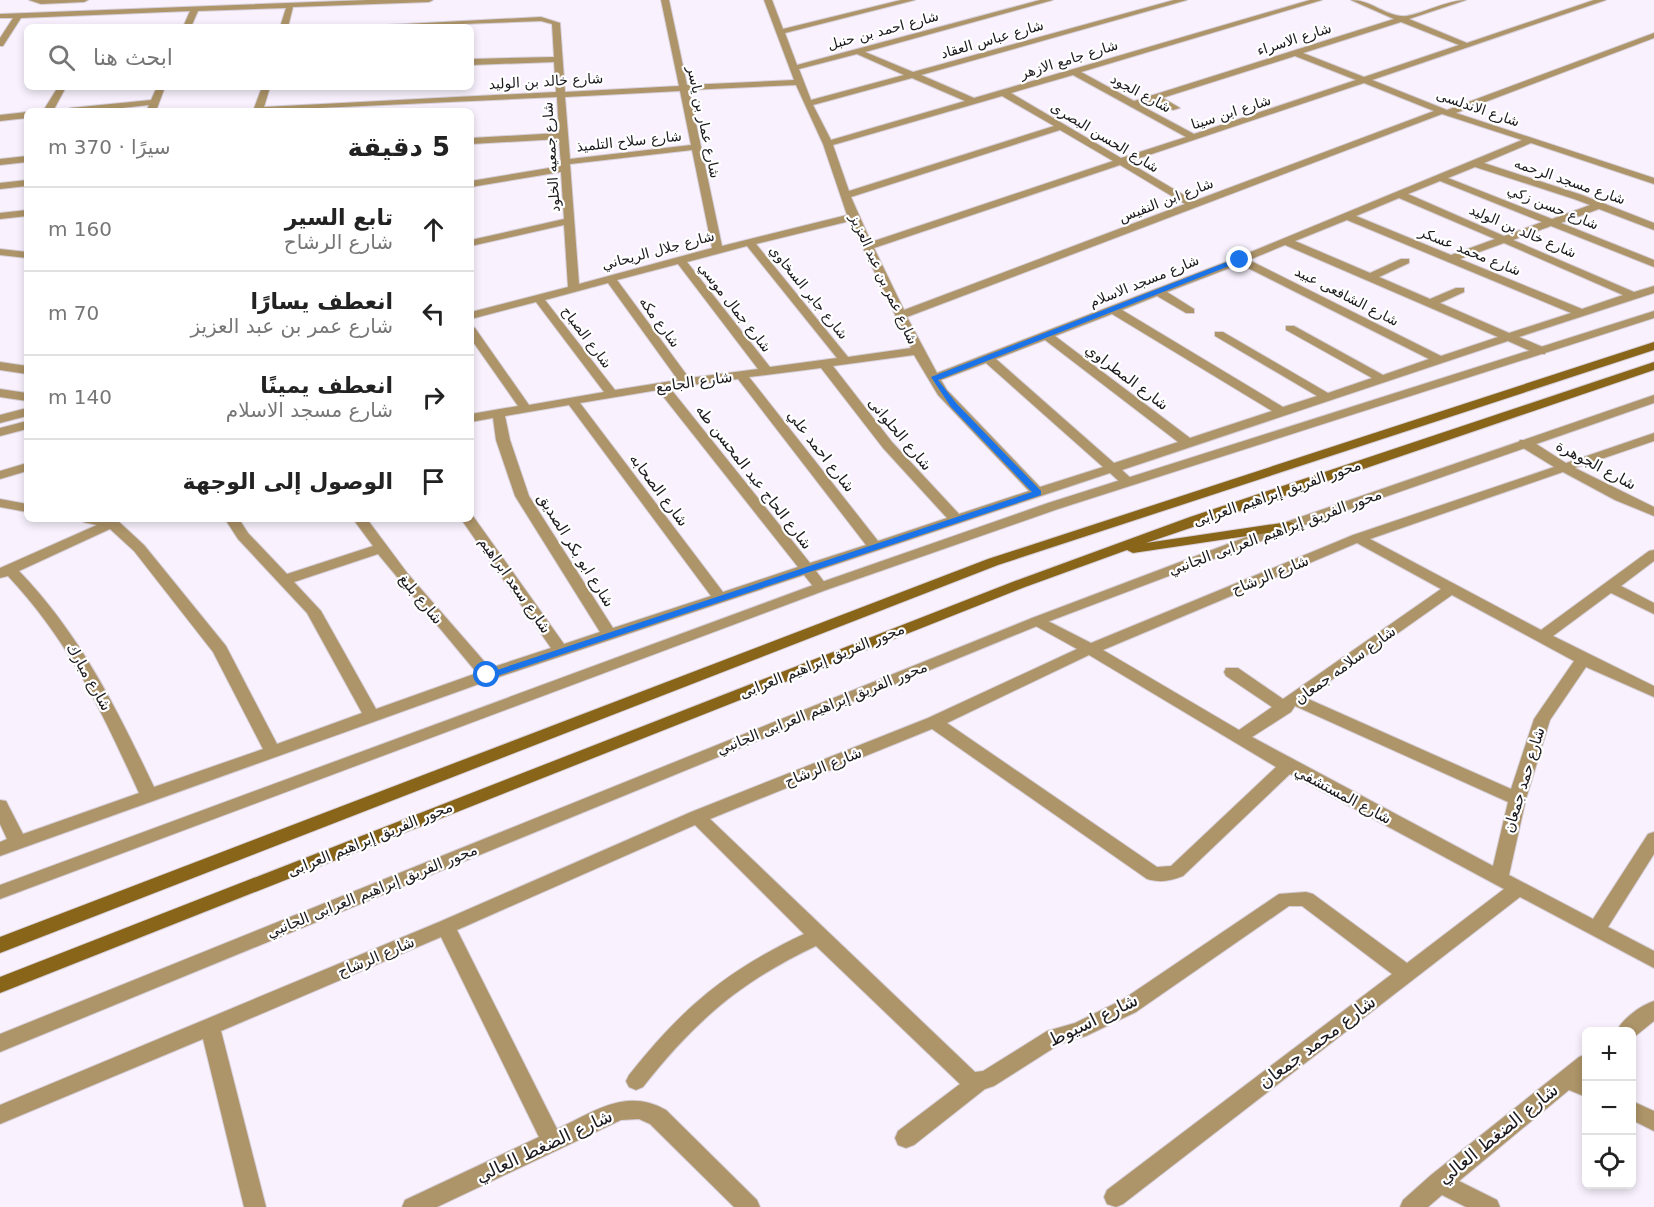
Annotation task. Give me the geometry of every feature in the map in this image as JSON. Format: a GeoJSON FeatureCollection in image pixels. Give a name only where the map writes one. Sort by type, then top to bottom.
{"type":"FeatureCollection","features":[{"type":"Feature","properties":{"kind":"main road","name":"محور الفريق إبراهيم العرابى"},"geometry":{"type":"LineString","coordinates":[[0,945],[993,562],[1654,346]]}},
{"type":"Feature","properties":{"kind":"main road","name":"محور الفريق إبراهيم العرابى"},"geometry":{"type":"LineString","coordinates":[[0,985],[959,607],[1100,554],[1654,366]]}},
{"type":"Feature","properties":{"kind":"main road"},"geometry":{"type":"LineString","coordinates":[[1100,554],[1288,526]]}},
{"type":"Feature","properties":{"kind":"street"},"geometry":{"type":"LineString","coordinates":[[33,0],[60,2],[84,0]]}},
{"type":"Feature","properties":{"kind":"street"},"geometry":{"type":"LineString","coordinates":[[135,11],[143,0]]}},
{"type":"Feature","properties":{"kind":"street"},"geometry":{"type":"LineString","coordinates":[[0,16],[50,14],[103,16],[135,11],[195,9],[222,4],[290,6],[303,3],[429,0]]}},
{"type":"Feature","properties":{"kind":"street","name":"شارع عمار بن ياسر"},"geometry":{"type":"LineString","coordinates":[[664,0],[718,250]]}},
{"type":"Feature","properties":{"kind":"street","name":"شارع عمر بن عبد العزيز"},"geometry":{"type":"LineString","coordinates":[[768,0],[808,104],[828,144],[853,217],[918,351],[934,379],[954,405],[1038,493]]}},
{"type":"Feature","properties":{"kind":"street"},"geometry":{"type":"LineString","coordinates":[[779,32],[911,0]]}},
{"type":"Feature","properties":{"kind":"street","name":"شارع احمد بن حنبل"},"geometry":{"type":"LineString","coordinates":[[794,68],[1046,0]]}},
{"type":"Feature","properties":{"kind":"street","name":"شارع جامع الازهر"},"geometry":{"type":"LineString","coordinates":[[828,144],[1318,0]]}},
{"type":"Feature","properties":{"kind":"street"},"geometry":{"type":"LineString","coordinates":[[1355,0],[1468,46]]}},
{"type":"Feature","properties":{"kind":"street","name":"شارع الاسراء"},"geometry":{"type":"LineString","coordinates":[[1133,104],[1462,0]]}},
{"type":"Feature","properties":{"kind":"street","name":"شارع عباس العقاد"},"geometry":{"type":"LineString","coordinates":[[808,104],[1177,1]]}},
{"type":"Feature","properties":{"kind":"street","name":"شارع ابن سينا"},"geometry":{"type":"LineString","coordinates":[[867,247],[1366,81],[1594,1]]}},
{"type":"Feature","properties":{"kind":"street"},"geometry":{"type":"LineString","coordinates":[[50,14],[60,2]]}},
{"type":"Feature","properties":{"kind":"street"},"geometry":{"type":"LineString","coordinates":[[285,24],[290,6]]}},
{"type":"Feature","properties":{"kind":"street"},"geometry":{"type":"LineString","coordinates":[[188,24],[195,9]]}},
{"type":"Feature","properties":{"kind":"street"},"geometry":{"type":"LineString","coordinates":[[0,44],[19,15]]}},
{"type":"Feature","properties":{"kind":"street","name":"شارع جمعيه الخلود"},"geometry":{"type":"LineString","coordinates":[[452,24],[541,20],[556,23],[574,289]]}},
{"type":"Feature","properties":{"kind":"street","name":"شارع ابن النفيس"},"geometry":{"type":"LineString","coordinates":[[901,315],[1192,204],[1654,35]]}},
{"type":"Feature","properties":{"kind":"street"},"geometry":{"type":"LineString","coordinates":[[857,51],[975,102]]}},
{"type":"Feature","properties":{"kind":"street","name":"شارع الاندلسى"},"geometry":{"type":"LineString","coordinates":[[1296,53],[1444,112],[1654,181]]}},
{"type":"Feature","properties":{"kind":"street"},"geometry":{"type":"LineString","coordinates":[[474,62],[557,58]]}},
{"type":"Feature","properties":{"kind":"street","name":"شارع الجود"},"geometry":{"type":"LineString","coordinates":[[1074,72],[1195,138]]}},
{"type":"Feature","properties":{"kind":"street","name":"شارع خالد بن الوليد"},"geometry":{"type":"LineString","coordinates":[[315,108],[800,82]]}},
{"type":"Feature","properties":{"kind":"street"},"geometry":{"type":"LineString","coordinates":[[50,108],[60,90]]}},
{"type":"Feature","properties":{"kind":"street"},"geometry":{"type":"LineString","coordinates":[[132,108],[152,107],[160,90]]}},
{"type":"Feature","properties":{"kind":"street"},"geometry":{"type":"LineString","coordinates":[[260,108],[265,90]]}},
{"type":"Feature","properties":{"kind":"street","name":"شارع الحسن البصرى"},"geometry":{"type":"LineString","coordinates":[[1004,93],[1192,204]]}},
{"type":"Feature","properties":{"kind":"street"},"geometry":{"type":"LineString","coordinates":[[1155,97],[1176,108]]}},
{"type":"Feature","properties":{"kind":"street"},"geometry":{"type":"LineString","coordinates":[[0,118],[24,115]]}},
{"type":"Feature","properties":{"kind":"street"},"geometry":{"type":"LineString","coordinates":[[847,195],[1061,127]]}},
{"type":"Feature","properties":{"kind":"street"},"geometry":{"type":"LineString","coordinates":[[474,141],[563,136]]}},
{"type":"Feature","properties":{"kind":"street","name":"شارع مسجد الاسلام"},"geometry":{"type":"LineString","coordinates":[[934,379],[1240,260],[1531,140]]}},
{"type":"Feature","properties":{"kind":"street","name":"شارع سلاح التلميذ"},"geometry":{"type":"LineString","coordinates":[[474,183],[566,165],[696,147]]}},
{"type":"Feature","properties":{"kind":"street"},"geometry":{"type":"LineString","coordinates":[[0,162],[24,159]]}},
{"type":"Feature","properties":{"kind":"street","name":"شارع مسجد الرحمه"},"geometry":{"type":"LineString","coordinates":[[1477,164],[1600,205],[1654,227]]}},
{"type":"Feature","properties":{"kind":"street","name":"شارع حسن زكي"},"geometry":{"type":"LineString","coordinates":[[1441,178],[1654,264]]}},
{"type":"Feature","properties":{"kind":"street"},"geometry":{"type":"LineString","coordinates":[[0,186],[24,183]]}},
{"type":"Feature","properties":{"kind":"street","name":"شارع خالد بن الوليد"},"geometry":{"type":"LineString","coordinates":[[1399,194],[1634,296]]}},
{"type":"Feature","properties":{"kind":"street"},"geometry":{"type":"LineString","coordinates":[[1450,259],[1600,205]]}},
{"type":"Feature","properties":{"kind":"street"},"geometry":{"type":"LineString","coordinates":[[0,216],[24,213]]}},
{"type":"Feature","properties":{"kind":"street","name":"شارع محمد عسكر"},"geometry":{"type":"LineString","coordinates":[[1347,216],[1581,313]]}},
{"type":"Feature","properties":{"kind":"street","name":"شارع جلال الريحاني"},"geometry":{"type":"LineString","coordinates":[[474,315],[718,250],[853,217]]}},
{"type":"Feature","properties":{"kind":"street"},"geometry":{"type":"LineString","coordinates":[[474,242],[568,221]]}},
{"type":"Feature","properties":{"kind":"street"},"geometry":{"type":"LineString","coordinates":[[1285,241],[1541,351]]}},
{"type":"Feature","properties":{"kind":"street","name":"شارع جابر السخاوي"},"geometry":{"type":"LineString","coordinates":[[749,242],[845,361]]}},
{"type":"Feature","properties":{"kind":"street"},"geometry":{"type":"LineString","coordinates":[[0,252],[24,255]]}},
{"type":"Feature","properties":{"kind":"street","name":"شارع جمال موسي"},"geometry":{"type":"LineString","coordinates":[[680,260],[767,372]]}},
{"type":"Feature","properties":{"kind":"street","name":"شارع الشافعى عبيد"},"geometry":{"type":"LineString","coordinates":[[1240,260],[1440,360]]}},
{"type":"Feature","properties":{"kind":"street"},"geometry":{"type":"LineString","coordinates":[[1369,278],[1405,261]]}},
{"type":"Feature","properties":{"kind":"street","name":"شارع مكه"},"geometry":{"type":"LineString","coordinates":[[610,278],[686,382]]}},
{"type":"Feature","properties":{"kind":"street"},"geometry":{"type":"LineString","coordinates":[[0,849],[487,675],[1654,289]]}},
{"type":"Feature","properties":{"kind":"street"},"geometry":{"type":"LineString","coordinates":[[1429,304],[1460,290]]}},
{"type":"Feature","properties":{"kind":"street"},"geometry":{"type":"LineString","coordinates":[[1158,292],[1190,311]]}},
{"type":"Feature","properties":{"kind":"street","name":"شارع الصباح"},"geometry":{"type":"LineString","coordinates":[[539,298],[612,394]]}},
{"type":"Feature","properties":{"kind":"street"},"geometry":{"type":"LineString","coordinates":[[1114,310],[1282,412]]}},
{"type":"Feature","properties":{"kind":"street"},"geometry":{"type":"LineString","coordinates":[[0,892],[821,587],[1128,482],[1360,406],[1654,314]]}},
{"type":"Feature","properties":{"kind":"street"},"geometry":{"type":"LineString","coordinates":[[1290,328],[1382,379]]}},
{"type":"Feature","properties":{"kind":"street"},"geometry":{"type":"LineString","coordinates":[[474,334],[525,408]]}},
{"type":"Feature","properties":{"kind":"street"},"geometry":{"type":"LineString","coordinates":[[1219,334],[1327,397]]}},
{"type":"Feature","properties":{"kind":"street","name":"شارع المطراوي"},"geometry":{"type":"LineString","coordinates":[[1047,336],[1188,443]]}},
{"type":"Feature","properties":{"kind":"street","name":"شارع الجامع"},"geometry":{"type":"LineString","coordinates":[[474,417],[686,382],[918,351]]}},
{"type":"Feature","properties":{"kind":"street"},"geometry":{"type":"LineString","coordinates":[[989,359],[1128,482]]}},
{"type":"Feature","properties":{"kind":"street","name":"شارع الحلوانى"},"geometry":{"type":"LineString","coordinates":[[825,364],[873,431],[904,467],[957,520]]}},
{"type":"Feature","properties":{"kind":"street"},"geometry":{"type":"LineString","coordinates":[[0,366],[24,370]]}},
{"type":"Feature","properties":{"kind":"street","name":"شارع احمد علي"},"geometry":{"type":"LineString","coordinates":[[742,376],[875,547]]}},
{"type":"Feature","properties":{"kind":"street","name":"شارع الحاج عبد المحسن طه"},"geometry":{"type":"LineString","coordinates":[[662,387],[821,587]]}},
{"type":"Feature","properties":{"kind":"street"},"geometry":{"type":"LineString","coordinates":[[0,393],[24,397]]}},
{"type":"Feature","properties":{"kind":"street","name":"محور الفريق إبراهيم العرابى الجانبي"},"geometry":{"type":"LineString","coordinates":[[0,1043],[1037,621],[1288,526],[1654,399]]}},
{"type":"Feature","properties":{"kind":"street","name":"شارع الصحابه"},"geometry":{"type":"LineString","coordinates":[[572,401],[720,598]]}},
{"type":"Feature","properties":{"kind":"street"},"geometry":{"type":"LineString","coordinates":[[0,419],[24,413]]}},
{"type":"Feature","properties":{"kind":"street","name":"شارع ابو بكر الصديق"},"geometry":{"type":"LineString","coordinates":[[498,413],[503,440],[522,496],[610,635]]}},
{"type":"Feature","properties":{"kind":"street"},"geometry":{"type":"LineString","coordinates":[[0,432],[24,426]]}},
{"type":"Feature","properties":{"kind":"street","name":"شارع الرشاح"},"geometry":{"type":"LineString","coordinates":[[0,1115],[210,1028],[697,817],[934,723],[1090,649],[1358,538],[1565,470],[1654,437]]}},
{"type":"Feature","properties":{"kind":"street","name":"شارع الجوهرة"},"geometry":{"type":"LineString","coordinates":[[1525,443],[1565,470],[1624,500],[1654,512]]}},
{"type":"Feature","properties":{"kind":"street"},"geometry":{"type":"LineString","coordinates":[[0,475],[24,467]]}},
{"type":"Feature","properties":{"kind":"street"},"geometry":{"type":"LineString","coordinates":[[0,503],[24,507]]}},
{"type":"Feature","properties":{"kind":"street"},"geometry":{"type":"LineString","coordinates":[[5,572],[113,522]]}},
{"type":"Feature","properties":{"kind":"street"},"geometry":{"type":"LineString","coordinates":[[116,522],[213,641],[273,751]]}},
{"type":"Feature","properties":{"kind":"street"},"geometry":{"type":"LineString","coordinates":[[234,522],[243,536],[314,611],[372,716]]}},
{"type":"Feature","properties":{"kind":"street","name":"شارع بليغ"},"geometry":{"type":"LineString","coordinates":[[362,522],[439,621],[487,675]]}},
{"type":"Feature","properties":{"kind":"street","name":"شارع سعد ابراهيم"},"geometry":{"type":"LineString","coordinates":[[470,522],[561,651]]}},
{"type":"Feature","properties":{"kind":"street"},"geometry":{"type":"LineString","coordinates":[[1358,538],[1450,590],[1583,659],[1654,692]]}},
{"type":"Feature","properties":{"kind":"street"},"geometry":{"type":"LineString","coordinates":[[285,580],[381,548]]}},
{"type":"Feature","properties":{"kind":"street"},"geometry":{"type":"LineString","coordinates":[[1542,637],[1654,554]]}},
{"type":"Feature","properties":{"kind":"street","name":"شارع مبارك"},"geometry":{"type":"LineString","coordinates":[[5,572],[50,614],[84,665],[115,722],[149,796]]}},
{"type":"Feature","properties":{"kind":"street"},"geometry":{"type":"LineString","coordinates":[[1611,587],[1654,609]]}},
{"type":"Feature","properties":{"kind":"street","name":"شارع سلامه جمعان"},"geometry":{"type":"LineString","coordinates":[[1239,738],[1450,590]]}},
{"type":"Feature","properties":{"kind":"street","name":"شارع المستشفي"},"geometry":{"type":"LineString","coordinates":[[1037,621],[1090,649],[1288,766],[1500,876],[1654,960]]}},
{"type":"Feature","properties":{"kind":"street","name":"شارع حمد جمعان"},"geometry":{"type":"LineString","coordinates":[[1500,876],[1516,799],[1542,719],[1583,659]]}},
{"type":"Feature","properties":{"kind":"street"},"geometry":{"type":"LineString","coordinates":[[1232,672],[1290,704],[1516,799]]}},
{"type":"Feature","properties":{"kind":"street"},"geometry":{"type":"LineString","coordinates":[[934,723],[1153,874],[1166,875],[1177,871],[1288,766]]}},
{"type":"Feature","properties":{"kind":"street"},"geometry":{"type":"LineString","coordinates":[[0,806],[18,843]]}},
{"type":"Feature","properties":{"kind":"street"},"geometry":{"type":"LineString","coordinates":[[697,817],[964,1076],[979,1082]]}},
{"type":"Feature","properties":{"kind":"street"},"geometry":{"type":"LineString","coordinates":[[1596,929],[1651,848]]}},
{"type":"Feature","properties":{"kind":"street","name":"شارع محمد جمعان"},"geometry":{"type":"LineString","coordinates":[[1115,1197],[1520,887]]}},
{"type":"Feature","properties":{"kind":"street","name":"شارع اسيوط"},"geometry":{"type":"LineString","coordinates":[[906,1138],[979,1082],[987,1080],[1054,1037],[1079,1030],[1129,1006],[1286,899],[1306,899],[1407,974]]}},
{"type":"Feature","properties":{"kind":"street"},"geometry":{"type":"LineString","coordinates":[[446,927],[553,1143]]}},
{"type":"Feature","properties":{"kind":"street"},"geometry":{"type":"LineString","coordinates":[[636,1081],[677,1030],[723,988],[754,968],[818,936]]}},
{"type":"Feature","properties":{"kind":"street"},"geometry":{"type":"LineString","coordinates":[[1632,1027],[1654,1009]]}},
{"type":"Feature","properties":{"kind":"street"},"geometry":{"type":"LineString","coordinates":[[210,1028],[255,1207]]}},
{"type":"Feature","properties":{"kind":"street","name":"شارع الضغط العالي"},"geometry":{"type":"LineString","coordinates":[[1411,1207],[1582,1067]]}},
{"type":"Feature","properties":{"kind":"street"},"geometry":{"type":"LineString","coordinates":[[1567,1078],[1582,1086]]}},
{"type":"Feature","properties":{"kind":"street","name":"شارع الضغط العالي"},"geometry":{"type":"LineString","coordinates":[[413,1207],[618,1111],[633,1108],[647,1110],[658,1117],[749,1207]]}},
{"type":"Feature","properties":{"kind":"street"},"geometry":{"type":"LineString","coordinates":[[1636,1112],[1654,1121]]}},
{"type":"Feature","properties":{"kind":"street"},"geometry":{"type":"LineString","coordinates":[[1439,1182],[1489,1207]]}},
{"type":"Feature","properties":{"kind":"route"},"geometry":{"type":"LineString","coordinates":[[487,675],[1038,493],[942,392],[934,379],[1240,260]]}}]}
